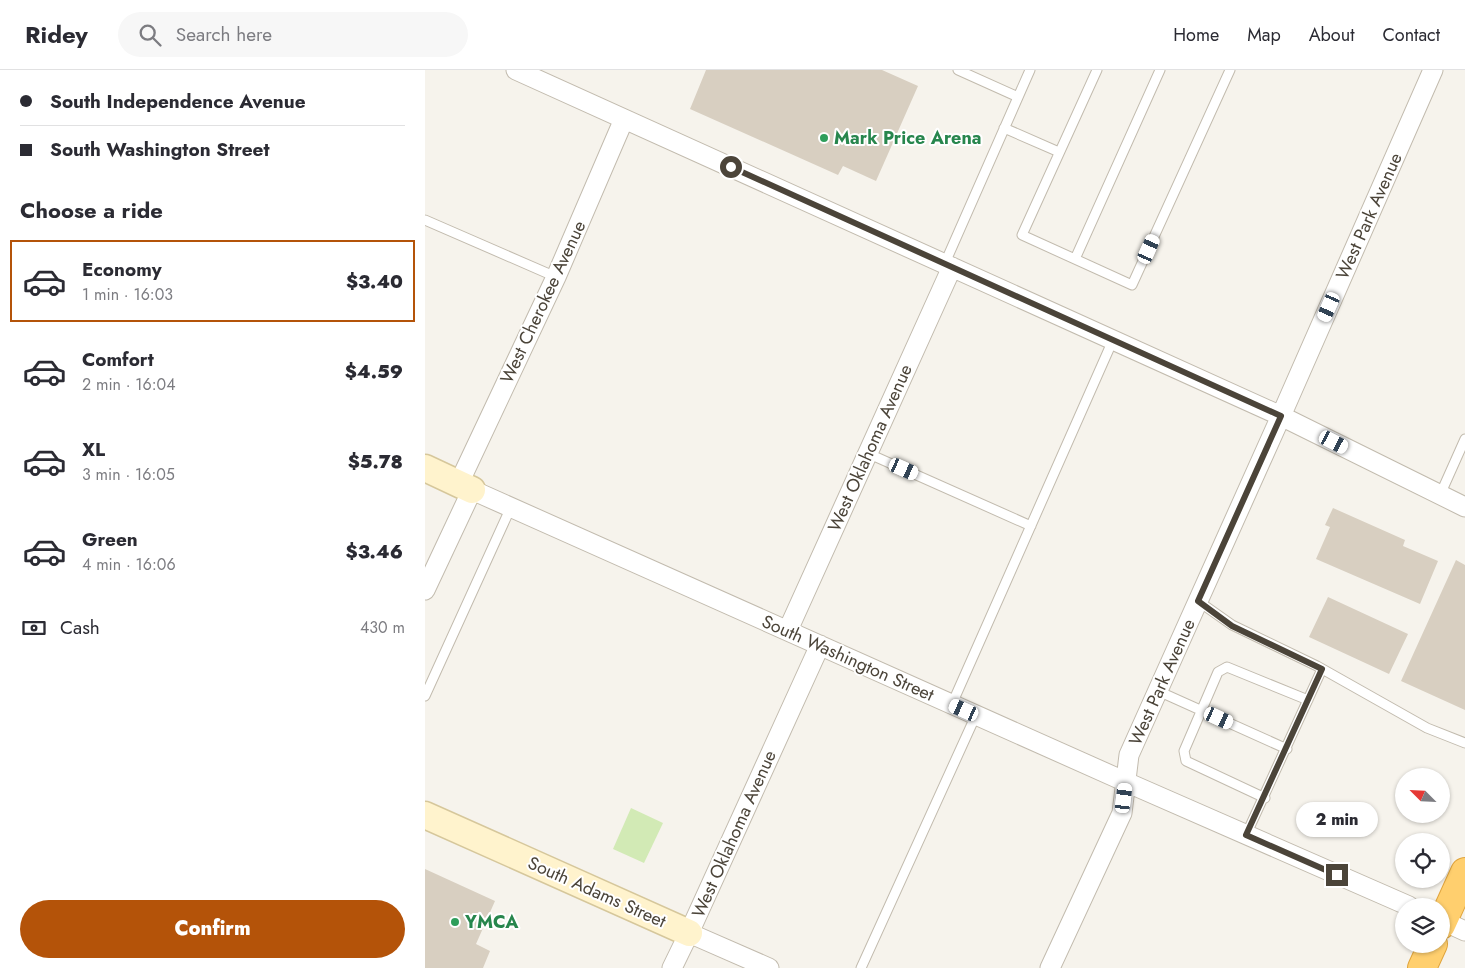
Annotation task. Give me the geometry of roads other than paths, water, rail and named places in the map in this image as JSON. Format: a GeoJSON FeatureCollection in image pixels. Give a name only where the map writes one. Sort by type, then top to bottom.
{"type":"FeatureCollection","features":[{"type":"Feature","properties":{"kind":"highway"},"geometry":{"type":"LineString","coordinates":[[1450,914],[1465,872]]}},
{"type":"Feature","properties":{"kind":"highway"},"geometry":{"type":"LineString","coordinates":[[1422,968],[1431,953]]}},
{"type":"Feature","properties":{"kind":"street","name":"West Park Avenue"},"geometry":{"type":"LineString","coordinates":[[1050,968],[1122,813],[1129,756],[1433,70]]}},
{"type":"Feature","properties":{"kind":"street"},"geometry":{"type":"LineString","coordinates":[[525,72],[624,119],[1281,416],[1440,496],[1465,506]]}},
{"type":"Feature","properties":{"kind":"street","name":"West Cherokee Avenue"},"geometry":{"type":"LineString","coordinates":[[425,590],[465,487],[624,119]]}},
{"type":"Feature","properties":{"kind":"street","name":"West Oklahoma Avenue"},"geometry":{"type":"LineString","coordinates":[[788,630],[948,265]]}},
{"type":"Feature","properties":{"kind":"street","name":"South Washington Street"},"geometry":{"type":"LineString","coordinates":[[425,468],[1125,782],[1395,900]]}},
{"type":"Feature","properties":{"kind":"street","name":"West Oklahoma Avenue"},"geometry":{"type":"LineString","coordinates":[[672,968],[820,645]]}},
{"type":"Feature","properties":{"kind":"street","name":"South Adams Street"},"geometry":{"type":"LineString","coordinates":[[425,815],[769,968]]}},
{"type":"Feature","properties":{"kind":"lane"},"geometry":{"type":"LineString","coordinates":[[958,70],[1018,97]]}},
{"type":"Feature","properties":{"kind":"lane"},"geometry":{"type":"LineString","coordinates":[[948,265],[1029,70]]}},
{"type":"Feature","properties":{"kind":"lane"},"geometry":{"type":"LineString","coordinates":[[1097,70],[1022,234],[1132,285],[1230,70]]}},
{"type":"Feature","properties":{"kind":"lane"},"geometry":{"type":"LineString","coordinates":[[1075,259],[1160,70]]}},
{"type":"Feature","properties":{"kind":"lane"},"geometry":{"type":"LineString","coordinates":[[1004,128],[1059,152]]}},
{"type":"Feature","properties":{"kind":"lane"},"geometry":{"type":"LineString","coordinates":[[425,220],[556,277]]}},
{"type":"Feature","properties":{"kind":"lane"},"geometry":{"type":"LineString","coordinates":[[952,704],[1113,340]]}},
{"type":"Feature","properties":{"kind":"lane"},"geometry":{"type":"LineString","coordinates":[[1440,496],[1465,439]]}},
{"type":"Feature","properties":{"kind":"lane"},"geometry":{"type":"LineString","coordinates":[[867,453],[1031,526]]}},
{"type":"Feature","properties":{"kind":"lane"},"geometry":{"type":"LineString","coordinates":[[425,696],[511,507]]}},
{"type":"Feature","properties":{"kind":"lane"},"geometry":{"type":"LineString","coordinates":[[1198,601],[1232,626],[1322,669],[1427,728],[1465,743]]}},
{"type":"Feature","properties":{"kind":"lane"},"geometry":{"type":"LineString","coordinates":[[1265,798],[1186,761],[1184,751],[1219,672],[1227,667],[1309,700]]}},
{"type":"Feature","properties":{"kind":"lane"},"geometry":{"type":"LineString","coordinates":[[1246,835],[1265,798],[1322,669]]}},
{"type":"Feature","properties":{"kind":"lane"},"geometry":{"type":"LineString","coordinates":[[1158,691],[1287,749]]}},
{"type":"Feature","properties":{"kind":"lane"},"geometry":{"type":"LineString","coordinates":[[861,968],[976,715]]}},
{"type":"Feature","properties":{"kind":"place","name":"Mark Price Arena"},"geometry":{"type":"Point","coordinates":[824,138]}},
{"type":"Feature","properties":{"kind":"place","name":"YMCA"},"geometry":{"type":"Point","coordinates":[455,922]}}]}
